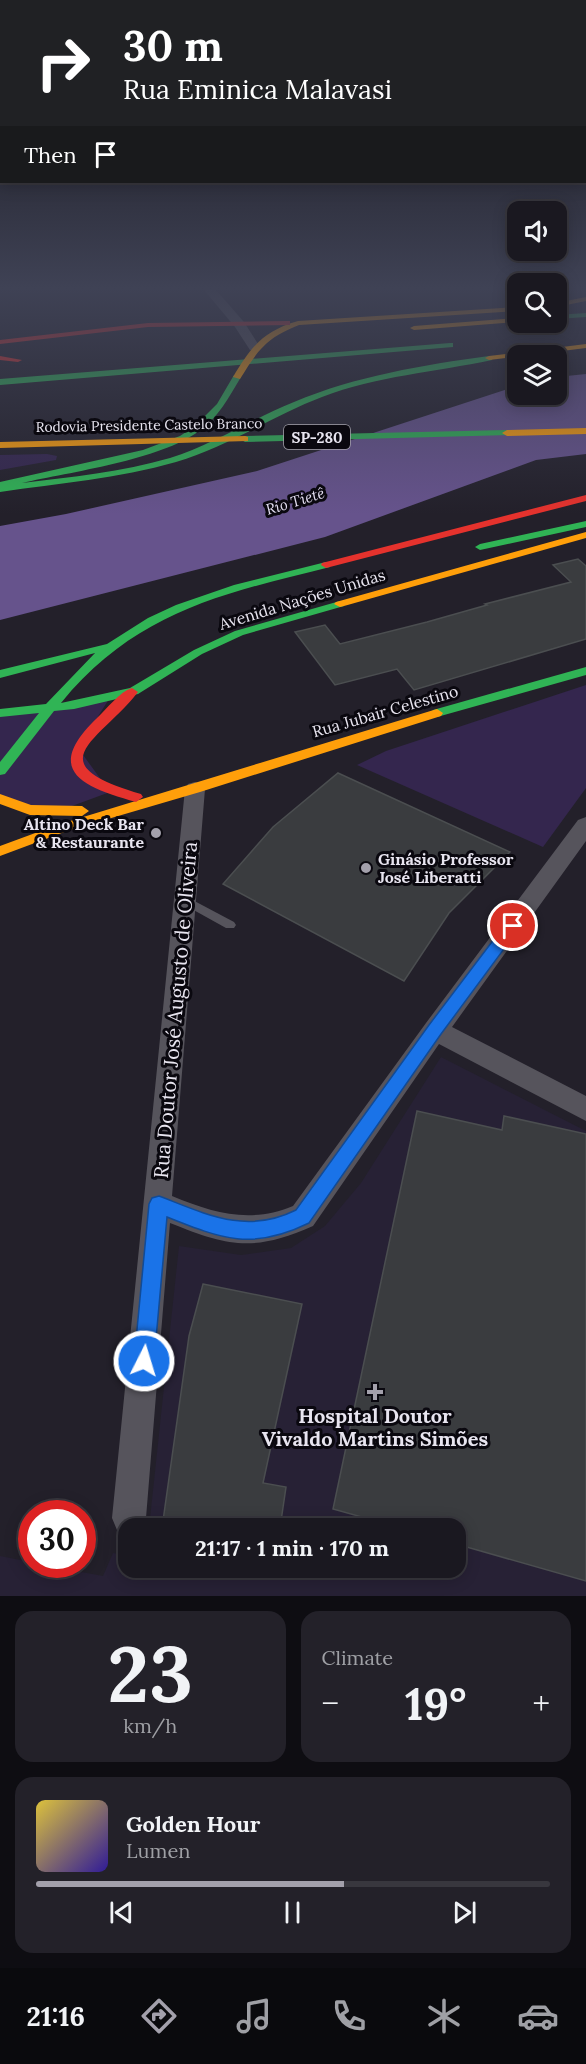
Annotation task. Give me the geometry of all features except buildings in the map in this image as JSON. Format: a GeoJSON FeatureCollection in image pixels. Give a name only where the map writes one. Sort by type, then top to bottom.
{"type":"FeatureCollection","features":[{"type":"Feature","properties":{"kind":"main road"},"geometry":{"type":"LineString","coordinates":[[0,382],[219,364]]}},
{"type":"Feature","properties":{"kind":"main road"},"geometry":{"type":"LineString","coordinates":[[0,487],[146,452],[183,438],[198,428],[220,405],[245,364]]}},
{"type":"Feature","properties":{"kind":"main road"},"geometry":{"type":"LineString","coordinates":[[0,487],[120,470],[176,459],[237,433],[293,405],[367,382],[451,364]]}},
{"type":"Feature","properties":{"kind":"main road"},"geometry":{"type":"LineString","coordinates":[[0,373],[107,367],[156,370]]}},
{"type":"Feature","properties":{"kind":"main road","name":"Rodovia Presidente Castelo Branco"},"geometry":{"type":"LineString","coordinates":[[0,445],[586,431]]}},
{"type":"Feature","properties":{"kind":"main road"},"geometry":{"type":"LineString","coordinates":[[0,771],[86,668],[105,650],[165,614],[271,580],[583,498]]}},
{"type":"Feature","properties":{"kind":"main road"},"geometry":{"type":"LineString","coordinates":[[462,552],[586,524]]}},
{"type":"Feature","properties":{"kind":"main road","name":"Avenida Nações Unidas"},"geometry":{"type":"LineString","coordinates":[[0,713],[74,705],[134,691],[198,652],[239,633],[586,535]]}},
{"type":"Feature","properties":{"kind":"main road"},"geometry":{"type":"LineString","coordinates":[[0,674],[160,633]]}},
{"type":"Feature","properties":{"kind":"main road","name":"Rua Jubair Celestino"},"geometry":{"type":"LineString","coordinates":[[0,851],[62,828],[195,789],[349,738],[586,671]]}},
{"type":"Feature","properties":{"kind":"main road"},"geometry":{"type":"LineString","coordinates":[[134,691],[91,731],[78,748],[76,760],[82,773],[98,786],[110,792],[136,797]]}},
{"type":"Feature","properties":{"kind":"main road"},"geometry":{"type":"LineString","coordinates":[[0,799],[28,811],[52,813],[84,811],[175,787],[195,789]]}},
{"type":"Feature","properties":{"kind":"street","name":"Rua Doutor José Augusto de Oliveira"},"geometry":{"type":"LineString","coordinates":[[129,1518],[195,789]]}},
{"type":"Feature","properties":{"kind":"street"},"geometry":{"type":"LineString","coordinates":[[159,1204],[205,1223],[235,1231],[278,1226],[303,1216],[435,1030],[586,825]]}},
{"type":"Feature","properties":{"kind":"street"},"geometry":{"type":"LineString","coordinates":[[435,1030],[586,1109]]}},
{"type":"Feature","properties":{"kind":"lane"},"geometry":{"type":"LineString","coordinates":[[184,900],[230,925]]}},
{"type":"Feature","properties":{"kind":"shaded area"},"geometry":{"type":"Polygon","coordinates":[[[47,454],[57,456],[56,460],[0,470],[0,455],[47,454]]]}},
{"type":"Feature","properties":{"kind":"shaded area"},"geometry":{"type":"Polygon","coordinates":[[[586,685],[586,788],[543,847],[357,765],[386,751],[586,685]]]}},
{"type":"Feature","properties":{"kind":"shaded area"},"geometry":{"type":"Polygon","coordinates":[[[109,699],[78,748],[110,792],[53,813],[0,799],[0,713],[109,699]]]}},
{"type":"Feature","properties":{"kind":"shaded area","name":"Hospital Doutor Vivaldo Martins Simões"},"geometry":{"type":"Polygon","coordinates":[[[441,1057],[586,1131],[586,1596],[0,1596],[0,1556],[18,1559],[18,1578],[96,1578],[96,1575],[103,1576],[113,1553],[118,1554],[118,1578],[466,1578],[466,1518],[150,1518],[179,1246],[241,1255],[291,1248],[325,1226],[361,1183],[441,1057]]]}},
{"type":"Feature","properties":{"kind":"water","name":"Rio Tietê"},"geometry":{"type":"Polygon","coordinates":[[[586,374],[586,454],[536,460],[325,537],[0,620],[0,526],[66,514],[257,471],[507,389],[507,405],[567,405],[567,376],[586,374]]]}},
{"type":"Feature","properties":{"kind":"traffic: fast"},"geometry":{"type":"LineString","coordinates":[[0,382],[213,364]]}},
{"type":"Feature","properties":{"kind":"traffic: fast"},"geometry":{"type":"LineString","coordinates":[[0,489],[110,474],[175,459],[207,447],[322,394],[369,380],[450,364]]}},
{"type":"Feature","properties":{"kind":"traffic: fast"},"geometry":{"type":"LineString","coordinates":[[0,485],[146,452],[183,438],[198,428],[220,405],[237,377]]}},
{"type":"Feature","properties":{"kind":"traffic: fast"},"geometry":{"type":"LineString","coordinates":[[245,439],[507,433]]}},
{"type":"Feature","properties":{"kind":"traffic: fast"},"geometry":{"type":"LineString","coordinates":[[480,547],[586,524]]}},
{"type":"Feature","properties":{"kind":"traffic: fast"},"geometry":{"type":"LineString","coordinates":[[0,771],[74,680],[102,653],[126,635],[180,607],[238,587],[326,565]]}},
{"type":"Feature","properties":{"kind":"traffic: fast"},"geometry":{"type":"LineString","coordinates":[[0,713],[74,705],[134,691],[198,652],[239,633],[340,604]]}},
{"type":"Feature","properties":{"kind":"traffic: fast"},"geometry":{"type":"LineString","coordinates":[[0,674],[106,647]]}},
{"type":"Feature","properties":{"kind":"traffic: fast"},"geometry":{"type":"LineString","coordinates":[[437,713],[586,671]]}},
{"type":"Feature","properties":{"kind":"traffic: slow"},"geometry":{"type":"LineString","coordinates":[[237,377],[245,364]]}},
{"type":"Feature","properties":{"kind":"traffic: slow"},"geometry":{"type":"LineString","coordinates":[[507,433],[586,431]]}},
{"type":"Feature","properties":{"kind":"traffic: slow"},"geometry":{"type":"LineString","coordinates":[[0,445],[245,439]]}},
{"type":"Feature","properties":{"kind":"traffic: slow"},"geometry":{"type":"LineString","coordinates":[[340,604],[586,535]]}},
{"type":"Feature","properties":{"kind":"traffic: slow"},"geometry":{"type":"LineString","coordinates":[[195,789],[437,713]]}},
{"type":"Feature","properties":{"kind":"traffic: slow"},"geometry":{"type":"LineString","coordinates":[[0,851],[62,828],[195,789]]}},
{"type":"Feature","properties":{"kind":"traffic: slow"},"geometry":{"type":"LineString","coordinates":[[0,799],[30,810],[82,811]]}},
{"type":"Feature","properties":{"kind":"traffic: jam"},"geometry":{"type":"LineString","coordinates":[[326,565],[586,498]]}},
{"type":"Feature","properties":{"kind":"traffic: jam"},"geometry":{"type":"LineString","coordinates":[[132,692],[85,739],[77,753],[77,766],[85,777],[104,788],[136,797]]}},
{"type":"Feature","properties":{"kind":"place","name":"Altino Deck Bar & Restaurante"},"geometry":{"type":"Point","coordinates":[156,833]}},
{"type":"Feature","properties":{"kind":"place","name":"Ginásio Professor José Liberatti"},"geometry":{"type":"Point","coordinates":[366,868]}},
{"type":"Feature","properties":{"kind":"place","name":"Hospital Doutor Vivaldo Martins Simões"},"geometry":{"type":"Point","coordinates":[375,1392]}},
{"type":"Feature","properties":{"kind":"route"},"geometry":{"type":"LineString","coordinates":[[144,1361],[159,1204],[205,1223],[235,1231],[259,1230],[287,1224],[303,1216],[435,1030],[513,926]]}}]}
